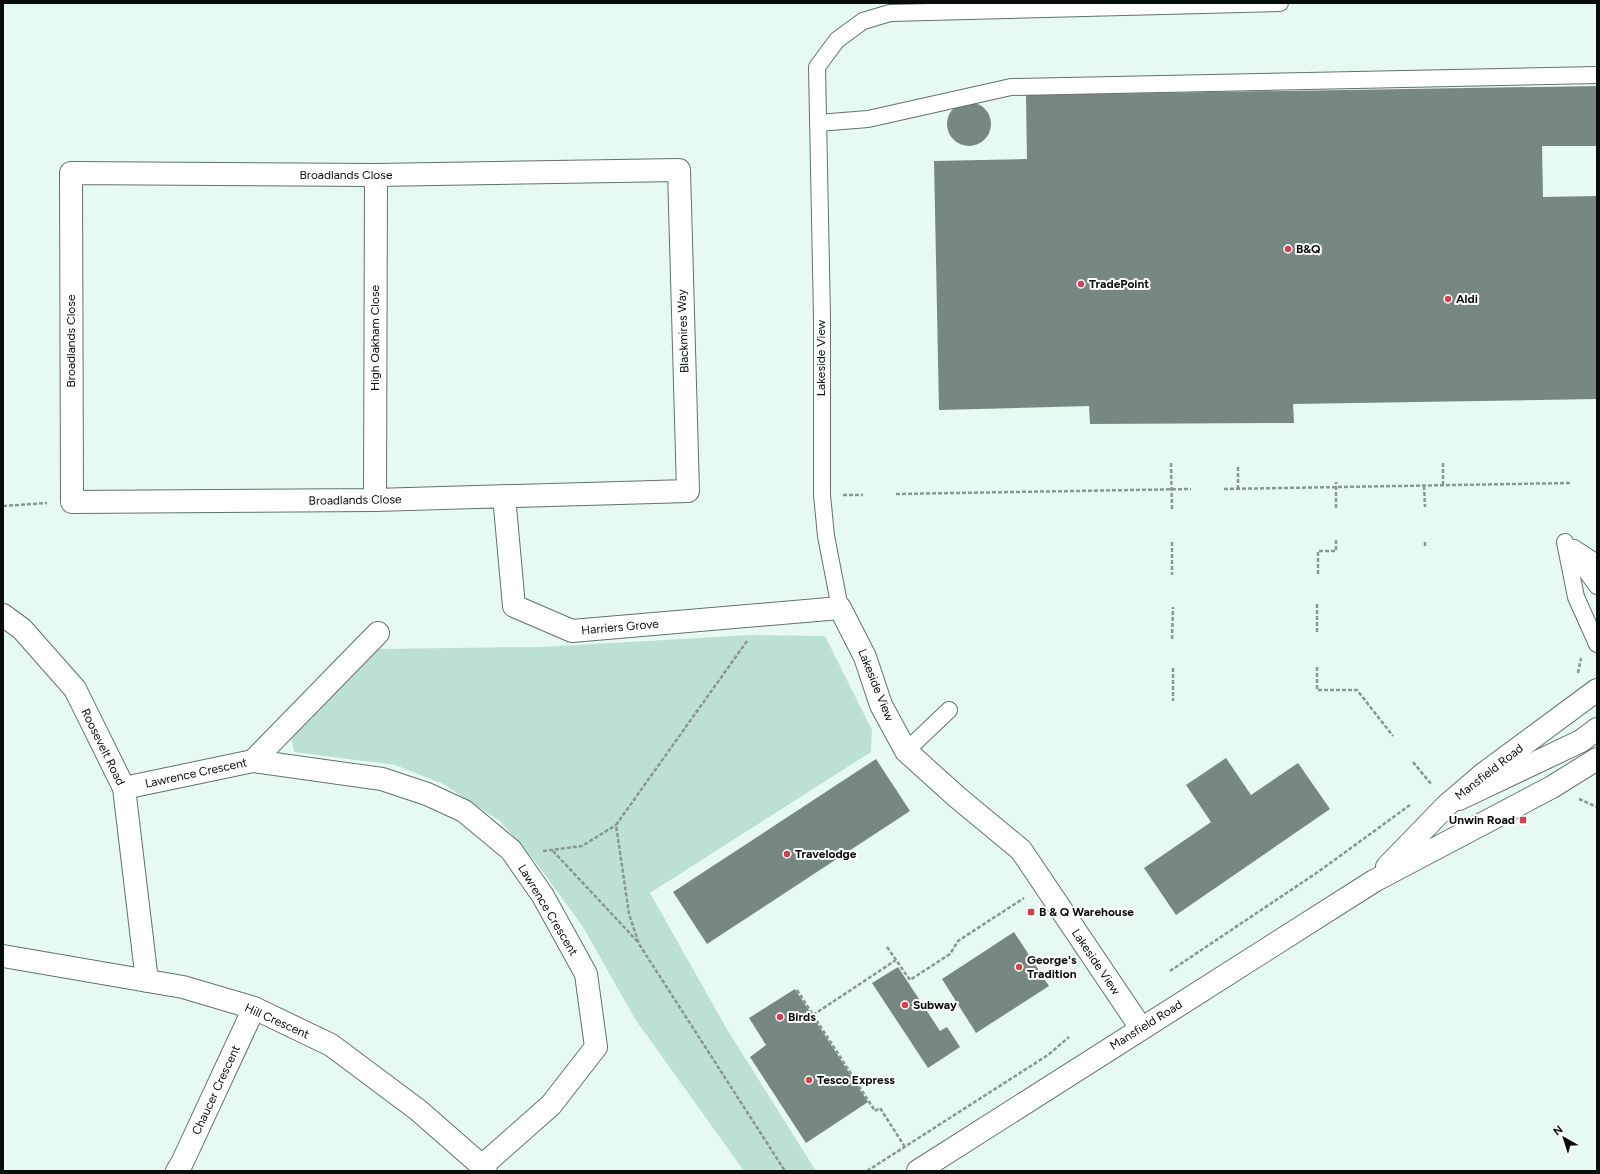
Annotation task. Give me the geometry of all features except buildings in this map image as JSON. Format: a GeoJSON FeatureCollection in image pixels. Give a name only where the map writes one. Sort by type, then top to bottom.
{"type":"FeatureCollection","features":[{"type":"Feature","properties":{"kind":"street","name":"Broadlands Close"},"geometry":{"type":"LineString","coordinates":[[679,170],[376,175],[71,173],[72,502],[375,500],[688,492]]}},
{"type":"Feature","properties":{"kind":"street","name":"Blackmires Way"},"geometry":{"type":"LineString","coordinates":[[679,170],[688,492]]}},
{"type":"Feature","properties":{"kind":"street","name":"High Oakham Close"},"geometry":{"type":"LineString","coordinates":[[375,500],[376,175]]}},
{"type":"Feature","properties":{"kind":"street","name":"Harriers Grove"},"geometry":{"type":"LineString","coordinates":[[504,496],[514,606],[572,631],[840,608]]}},
{"type":"Feature","properties":{"kind":"street","name":"Lakeside View"},"geometry":{"type":"LineString","coordinates":[[840,608],[865,656],[881,705],[906,751],[957,797],[1021,850],[1141,1028]]}},
{"type":"Feature","properties":{"kind":"street","name":"Roosevelt Road"},"geometry":{"type":"LineString","coordinates":[[3,615],[22,629],[75,689],[124,788],[147,981]]}},
{"type":"Feature","properties":{"kind":"street"},"geometry":{"type":"LineString","coordinates":[[253,761],[378,633]]}},
{"type":"Feature","properties":{"kind":"street","name":"Mansfield Road"},"geometry":{"type":"LineString","coordinates":[[1374,881],[1447,805],[1482,775],[1597,690]]}},
{"type":"Feature","properties":{"kind":"street"},"geometry":{"type":"LineString","coordinates":[[1447,805],[1580,741],[1597,729]]}},
{"type":"Feature","properties":{"kind":"street","name":"Mansfield Road"},"geometry":{"type":"LineString","coordinates":[[918,1171],[1374,881],[1552,786],[1597,759]]}},
{"type":"Feature","properties":{"kind":"street","name":"Lawrence Crescent"},"geometry":{"type":"LineString","coordinates":[[124,788],[253,761],[382,779],[427,794],[464,812],[512,851],[543,896],[586,974],[596,1047],[551,1105],[484,1168]]}},
{"type":"Feature","properties":{"kind":"street","name":"Hill Crescent"},"geometry":{"type":"LineString","coordinates":[[3,956],[182,987],[254,1008],[331,1045],[418,1110],[484,1168]]}},
{"type":"Feature","properties":{"kind":"street","name":"Chaucer Crescent"},"geometry":{"type":"LineString","coordinates":[[176,1171],[182,1164],[254,1008]]}},
{"type":"Feature","properties":{"kind":"lane","name":"Lakeside View"},"geometry":{"type":"LineString","coordinates":[[840,608],[826,536],[822,496],[822,318],[817,67],[837,40],[863,21],[890,13],[1280,3]]}},
{"type":"Feature","properties":{"kind":"lane"},"geometry":{"type":"LineString","coordinates":[[818,123],[868,120],[1011,87],[1597,75]]}},
{"type":"Feature","properties":{"kind":"lane"},"geometry":{"type":"LineString","coordinates":[[1565,542],[1597,563]]}},
{"type":"Feature","properties":{"kind":"lane"},"geometry":{"type":"LineString","coordinates":[[1565,542],[1597,586]]}},
{"type":"Feature","properties":{"kind":"lane"},"geometry":{"type":"LineString","coordinates":[[1565,542],[1576,597],[1597,644]]}},
{"type":"Feature","properties":{"kind":"lane"},"geometry":{"type":"LineString","coordinates":[[906,751],[949,710]]}},
{"type":"Feature","properties":{"kind":"path"},"geometry":{"type":"LineString","coordinates":[[1443,462],[1443,485]]}},
{"type":"Feature","properties":{"kind":"path"},"geometry":{"type":"LineString","coordinates":[[1171,463],[1172,510]]}},
{"type":"Feature","properties":{"kind":"path"},"geometry":{"type":"LineString","coordinates":[[1238,465],[1238,488]]}},
{"type":"Feature","properties":{"kind":"path"},"geometry":{"type":"LineString","coordinates":[[1336,482],[1336,508]]}},
{"type":"Feature","properties":{"kind":"path"},"geometry":{"type":"LineString","coordinates":[[1224,489],[1570,484]]}},
{"type":"Feature","properties":{"kind":"path"},"geometry":{"type":"LineString","coordinates":[[1424,486],[1424,506]]}},
{"type":"Feature","properties":{"kind":"path"},"geometry":{"type":"LineString","coordinates":[[896,494],[1191,490]]}},
{"type":"Feature","properties":{"kind":"path"},"geometry":{"type":"LineString","coordinates":[[836,495],[863,495]]}},
{"type":"Feature","properties":{"kind":"path"},"geometry":{"type":"LineString","coordinates":[[3,506],[72,502]]}},
{"type":"Feature","properties":{"kind":"path"},"geometry":{"type":"LineString","coordinates":[[1318,574],[1318,551],[1336,551],[1336,540]]}},
{"type":"Feature","properties":{"kind":"path"},"geometry":{"type":"LineString","coordinates":[[1172,542],[1172,574]]}},
{"type":"Feature","properties":{"kind":"path"},"geometry":{"type":"LineString","coordinates":[[1317,604],[1317,632]]}},
{"type":"Feature","properties":{"kind":"path"},"geometry":{"type":"LineString","coordinates":[[1172,639],[1173,607]]}},
{"type":"Feature","properties":{"kind":"path"},"geometry":{"type":"LineString","coordinates":[[512,851],[553,851],[582,846],[616,825],[751,635],[757,615]]}},
{"type":"Feature","properties":{"kind":"path"},"geometry":{"type":"LineString","coordinates":[[1574,678],[1579,672],[1582,651]]}},
{"type":"Feature","properties":{"kind":"path"},"geometry":{"type":"LineString","coordinates":[[1317,667],[1317,690],[1357,690],[1393,736]]}},
{"type":"Feature","properties":{"kind":"path"},"geometry":{"type":"LineString","coordinates":[[1173,668],[1173,701]]}},
{"type":"Feature","properties":{"kind":"path"},"geometry":{"type":"LineString","coordinates":[[1413,762],[1434,787]]}},
{"type":"Feature","properties":{"kind":"path"},"geometry":{"type":"LineString","coordinates":[[1170,971],[1318,872],[1414,802]]}},
{"type":"Feature","properties":{"kind":"path"},"geometry":{"type":"LineString","coordinates":[[616,825],[629,914],[639,944]]}},
{"type":"Feature","properties":{"kind":"path"},"geometry":{"type":"LineString","coordinates":[[553,851],[639,944],[785,1171]]}},
{"type":"Feature","properties":{"kind":"path"},"geometry":{"type":"LineString","coordinates":[[887,947],[910,980],[950,954],[958,941],[1044,885]]}},
{"type":"Feature","properties":{"kind":"path"},"geometry":{"type":"LineString","coordinates":[[813,1015],[896,960]]}},
{"type":"Feature","properties":{"kind":"path"},"geometry":{"type":"LineString","coordinates":[[797,990],[874,1111],[880,1108],[905,1147]]}},
{"type":"Feature","properties":{"kind":"path"},"geometry":{"type":"LineString","coordinates":[[867,1171],[1048,1055],[1069,1037]]}},
{"type":"Feature","properties":{"kind":"green space"},"geometry":{"type":"Polygon","coordinates":[[[751,635],[825,636],[872,730],[871,752],[650,893],[728,1031],[816,1171],[744,1171],[635,1019],[583,927],[538,865],[500,821],[443,784],[395,765],[294,752],[291,736],[375,649],[541,647],[751,635]]]}},
{"type":"Feature","properties":{"kind":"place","name":"B&Q"},"geometry":{"type":"Point","coordinates":[1288,249]}},
{"type":"Feature","properties":{"kind":"place","name":"TradePoint"},"geometry":{"type":"Point","coordinates":[1081,284]}},
{"type":"Feature","properties":{"kind":"place","name":"Aldi"},"geometry":{"type":"Point","coordinates":[1448,299]}},
{"type":"Feature","properties":{"kind":"place","name":"Unwin Road"},"geometry":{"type":"Point","coordinates":[1523,820]}},
{"type":"Feature","properties":{"kind":"place","name":"Travelodge"},"geometry":{"type":"Point","coordinates":[787,854]}},
{"type":"Feature","properties":{"kind":"place","name":"B & Q Warehouse"},"geometry":{"type":"Point","coordinates":[1031,912]}},
{"type":"Feature","properties":{"kind":"place","name":"George's Tradition"},"geometry":{"type":"Point","coordinates":[1019,967]}},
{"type":"Feature","properties":{"kind":"place","name":"Subway"},"geometry":{"type":"Point","coordinates":[905,1005]}},
{"type":"Feature","properties":{"kind":"place","name":"Birds"},"geometry":{"type":"Point","coordinates":[780,1017]}},
{"type":"Feature","properties":{"kind":"place","name":"Tesco Express"},"geometry":{"type":"Point","coordinates":[809,1080]}}]}
